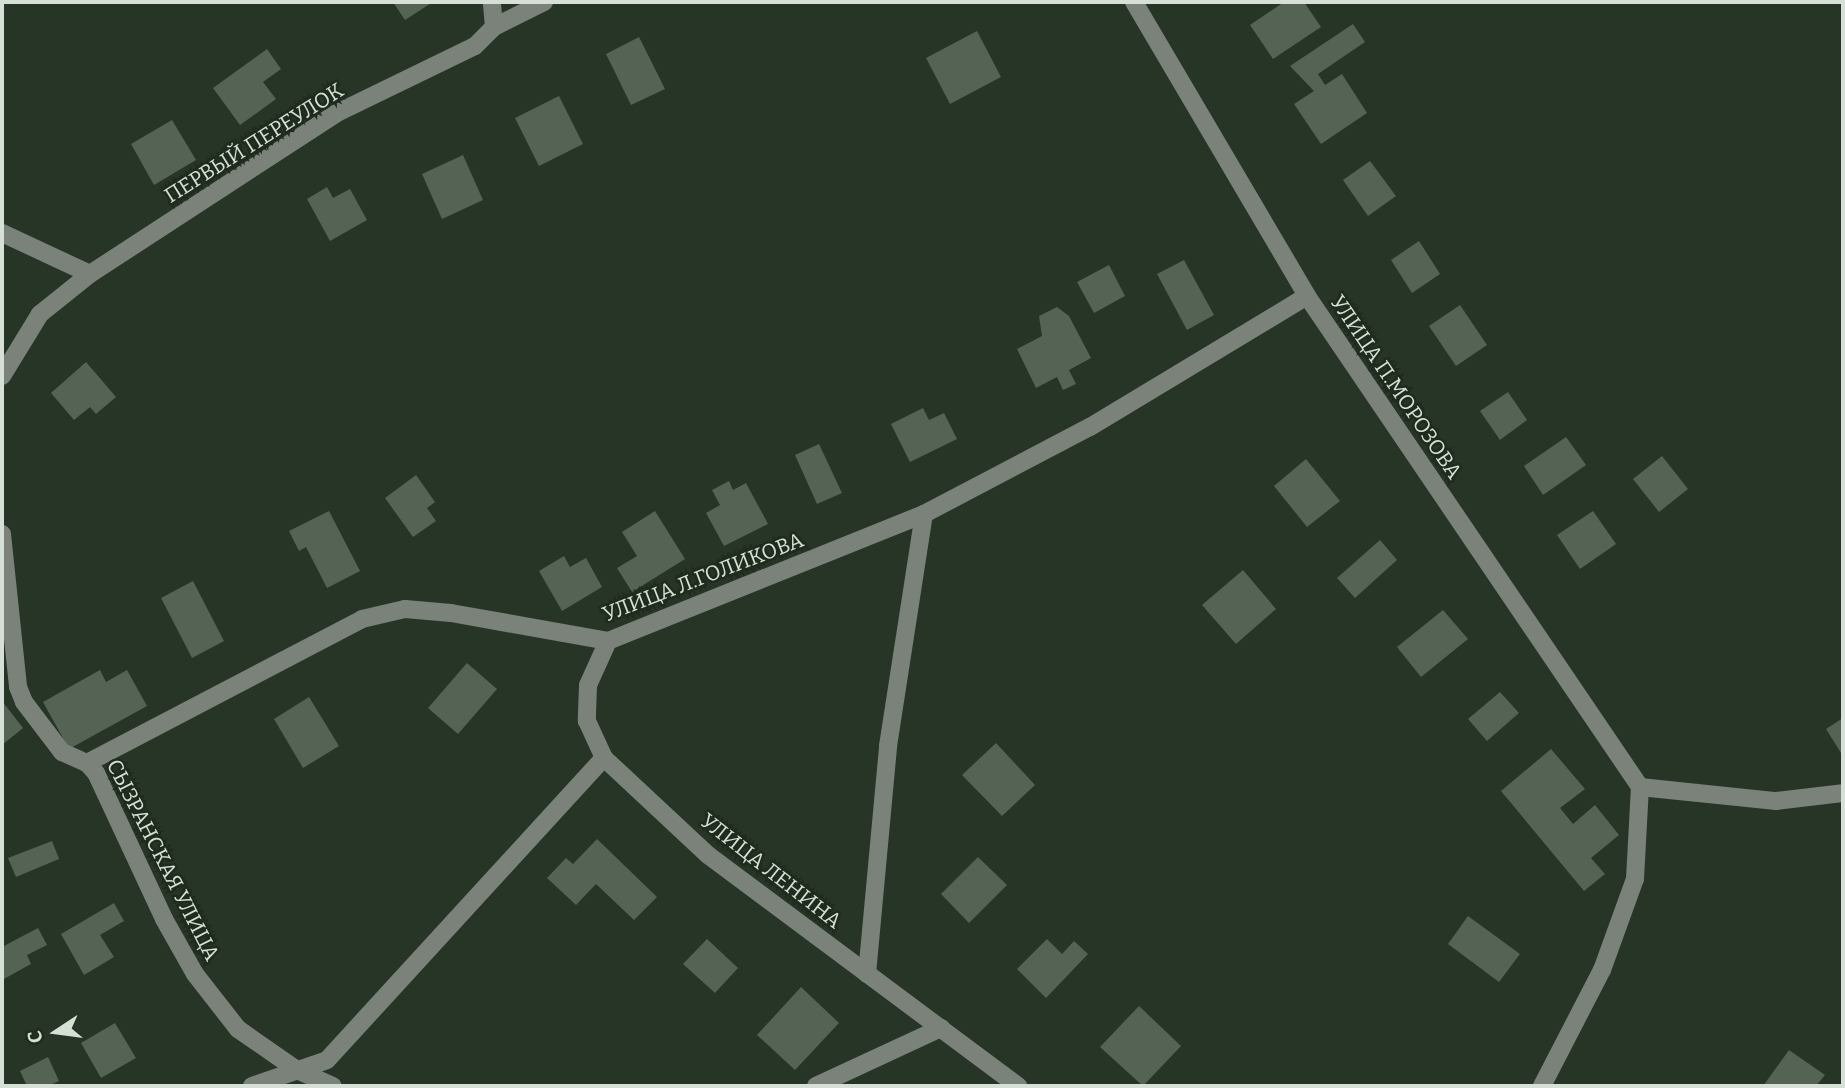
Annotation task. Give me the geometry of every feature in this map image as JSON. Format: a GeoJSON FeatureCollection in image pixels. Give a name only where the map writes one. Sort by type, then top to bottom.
{"type":"FeatureCollection","features":[{"type":"Feature","properties":{"kind":"street"},"geometry":{"type":"LineString","coordinates":[[492,2],[495,27]]}},
{"type":"Feature","properties":{"kind":"street","name":"ПЕРВЫЙ ПЕРЕУЛОК"},"geometry":{"type":"LineString","coordinates":[[90,274],[337,113],[475,46],[495,27],[544,2]]}},
{"type":"Feature","properties":{"kind":"street","name":"УЛИЦА П.МОРОЗОВА"},"geometry":{"type":"LineString","coordinates":[[1134,2],[1307,296],[1640,787]]}},
{"type":"Feature","properties":{"kind":"street"},"geometry":{"type":"LineString","coordinates":[[2,233],[90,274],[40,314],[2,376]]}},
{"type":"Feature","properties":{"kind":"street","name":"УЛИЦА Л.ГОЛИКОВА"},"geometry":{"type":"LineString","coordinates":[[87,763],[362,619],[405,609],[451,612],[608,641],[924,514],[1090,427],[1307,296]]}},
{"type":"Feature","properties":{"kind":"street"},"geometry":{"type":"LineString","coordinates":[[867,974],[888,746],[924,514]]}},
{"type":"Feature","properties":{"kind":"street","name":"СЫЗРАНСКАЯ УЛИЦА"},"geometry":{"type":"LineString","coordinates":[[2,534],[18,687],[62,752],[87,763],[195,974],[238,1029],[297,1070],[333,1086]]}},
{"type":"Feature","properties":{"kind":"street","name":"УЛИЦА ЛЕНИНА"},"geometry":{"type":"LineString","coordinates":[[608,641],[588,685],[587,722],[604,758],[708,855],[1018,1086]]}},
{"type":"Feature","properties":{"kind":"street"},"geometry":{"type":"LineString","coordinates":[[252,1086],[327,1060],[604,758]]}},
{"type":"Feature","properties":{"kind":"street"},"geometry":{"type":"LineString","coordinates":[[1542,1086],[1602,970],[1635,879],[1640,787],[1776,801],[1843,793]]}},
{"type":"Feature","properties":{"kind":"street"},"geometry":{"type":"LineString","coordinates":[[816,1086],[941,1028]]}},
{"type":"Feature","properties":{"kind":"building"},"geometry":{"type":"Polygon","coordinates":[[[393,2],[433,2],[405,20],[393,2]]]}},
{"type":"Feature","properties":{"kind":"building"},"geometry":{"type":"Polygon","coordinates":[[[1284,2],[1304,2],[1321,27],[1273,59],[1250,25],[1284,2]]]}},
{"type":"Feature","properties":{"kind":"building"},"geometry":{"type":"Polygon","coordinates":[[[1353,24],[1365,42],[1318,74],[1325,85],[1342,74],[1367,113],[1321,144],[1294,104],[1314,91],[1290,66],[1353,24]]]}},
{"type":"Feature","properties":{"kind":"building"},"geometry":{"type":"Polygon","coordinates":[[[977,31],[1001,77],[950,104],[926,58],[977,31]]]}},
{"type":"Feature","properties":{"kind":"building"},"geometry":{"type":"Polygon","coordinates":[[[639,37],[665,89],[631,105],[606,54],[639,37]]]}},
{"type":"Feature","properties":{"kind":"building"},"geometry":{"type":"Polygon","coordinates":[[[267,49],[281,69],[263,82],[276,99],[240,125],[213,88],[267,49]]]}},
{"type":"Feature","properties":{"kind":"building"},"geometry":{"type":"Polygon","coordinates":[[[559,96],[583,144],[539,166],[515,118],[559,96]]]}},
{"type":"Feature","properties":{"kind":"building"},"geometry":{"type":"Polygon","coordinates":[[[172,120],[196,160],[154,185],[131,144],[172,120]]]}},
{"type":"Feature","properties":{"kind":"building"},"geometry":{"type":"Polygon","coordinates":[[[463,155],[483,200],[442,219],[422,174],[463,155]]]}},
{"type":"Feature","properties":{"kind":"building"},"geometry":{"type":"Polygon","coordinates":[[[1370,161],[1396,196],[1368,216],[1343,180],[1370,161]]]}},
{"type":"Feature","properties":{"kind":"building"},"geometry":{"type":"Polygon","coordinates":[[[327,187],[333,198],[350,189],[367,220],[330,241],[307,199],[327,187]]]}},
{"type":"Feature","properties":{"kind":"building"},"geometry":{"type":"Polygon","coordinates":[[[1419,241],[1440,274],[1412,293],[1391,260],[1419,241]]]}},
{"type":"Feature","properties":{"kind":"building"},"geometry":{"type":"Polygon","coordinates":[[[1184,260],[1214,315],[1187,330],[1157,274],[1184,260]]]}},
{"type":"Feature","properties":{"kind":"building"},"geometry":{"type":"Polygon","coordinates":[[[1109,265],[1125,296],[1094,313],[1077,282],[1109,265]]]}},
{"type":"Feature","properties":{"kind":"building"},"geometry":{"type":"Polygon","coordinates":[[[1460,305],[1487,345],[1456,366],[1429,326],[1460,305]]]}},
{"type":"Feature","properties":{"kind":"building"},"geometry":{"type":"Polygon","coordinates":[[[1057,307],[1069,316],[1091,358],[1069,370],[1076,384],[1063,390],[1057,377],[1036,388],[1017,349],[1042,336],[1039,316],[1057,307]]]}},
{"type":"Feature","properties":{"kind":"building"},"geometry":{"type":"Polygon","coordinates":[[[86,362],[116,397],[96,414],[90,407],[74,420],[51,393],[86,362]]]}},
{"type":"Feature","properties":{"kind":"building"},"geometry":{"type":"Polygon","coordinates":[[[1508,392],[1527,420],[1500,440],[1480,411],[1508,392]]]}},
{"type":"Feature","properties":{"kind":"building"},"geometry":{"type":"Polygon","coordinates":[[[923,408],[929,420],[944,413],[957,439],[910,462],[891,424],[923,408]]]}},
{"type":"Feature","properties":{"kind":"building"},"geometry":{"type":"Polygon","coordinates":[[[1566,437],[1586,465],[1543,495],[1524,466],[1566,437]]]}},
{"type":"Feature","properties":{"kind":"building"},"geometry":{"type":"Polygon","coordinates":[[[819,444],[842,493],[817,504],[795,455],[819,444]]]}},
{"type":"Feature","properties":{"kind":"building"},"geometry":{"type":"Polygon","coordinates":[[[1662,456],[1688,489],[1659,512],[1633,479],[1662,456]]]}},
{"type":"Feature","properties":{"kind":"building"},"geometry":{"type":"Polygon","coordinates":[[[1306,459],[1340,501],[1307,527],[1274,486],[1306,459]]]}},
{"type":"Feature","properties":{"kind":"building"},"geometry":{"type":"Polygon","coordinates":[[[416,475],[435,502],[427,508],[436,521],[413,537],[385,498],[416,475]]]}},
{"type":"Feature","properties":{"kind":"building"},"geometry":{"type":"Polygon","coordinates":[[[729,481],[733,490],[746,483],[768,524],[724,546],[706,513],[720,505],[712,490],[729,481]]]}},
{"type":"Feature","properties":{"kind":"building"},"geometry":{"type":"Polygon","coordinates":[[[329,511],[360,571],[327,588],[306,547],[299,551],[289,531],[329,511]]]}},
{"type":"Feature","properties":{"kind":"building"},"geometry":{"type":"Polygon","coordinates":[[[655,511],[685,559],[632,592],[617,568],[637,556],[622,532],[655,511]]]}},
{"type":"Feature","properties":{"kind":"building"},"geometry":{"type":"Polygon","coordinates":[[[1593,511],[1616,544],[1580,569],[1557,535],[1593,511]]]}},
{"type":"Feature","properties":{"kind":"building"},"geometry":{"type":"Polygon","coordinates":[[[1380,540],[1397,560],[1355,598],[1337,578],[1380,540]]]}},
{"type":"Feature","properties":{"kind":"building"},"geometry":{"type":"Polygon","coordinates":[[[564,556],[570,567],[586,558],[602,587],[562,611],[539,571],[564,556]]]}},
{"type":"Feature","properties":{"kind":"building"},"geometry":{"type":"Polygon","coordinates":[[[1243,570],[1276,609],[1236,644],[1202,605],[1243,570]]]}},
{"type":"Feature","properties":{"kind":"building"},"geometry":{"type":"Polygon","coordinates":[[[193,581],[224,641],[192,658],[161,598],[193,581]]]}},
{"type":"Feature","properties":{"kind":"building"},"geometry":{"type":"Polygon","coordinates":[[[1443,610],[1468,639],[1421,677],[1397,647],[1443,610]]]}},
{"type":"Feature","properties":{"kind":"building"},"geometry":{"type":"Polygon","coordinates":[[[467,663],[497,689],[458,734],[428,708],[467,663]]]}},
{"type":"Feature","properties":{"kind":"building"},"geometry":{"type":"Polygon","coordinates":[[[100,670],[106,682],[127,670],[147,706],[69,749],[43,702],[100,670]]]}},
{"type":"Feature","properties":{"kind":"building"},"geometry":{"type":"Polygon","coordinates":[[[1500,692],[1519,713],[1487,741],[1468,719],[1500,692]]]}},
{"type":"Feature","properties":{"kind":"building"},"geometry":{"type":"Polygon","coordinates":[[[309,697],[339,746],[303,768],[274,719],[309,697]]]}},
{"type":"Feature","properties":{"kind":"building"},"geometry":{"type":"Polygon","coordinates":[[[2,701],[23,728],[2,745],[2,701]]]}},
{"type":"Feature","properties":{"kind":"building"},"geometry":{"type":"Polygon","coordinates":[[[1843,718],[1843,752],[1841,753],[1826,729],[1843,718]]]}},
{"type":"Feature","properties":{"kind":"building"},"geometry":{"type":"Polygon","coordinates":[[[996,743],[1035,785],[1002,816],[962,775],[996,743]]]}},
{"type":"Feature","properties":{"kind":"building"},"geometry":{"type":"Polygon","coordinates":[[[1551,749],[1585,789],[1560,808],[1573,824],[1595,805],[1619,835],[1591,858],[1605,874],[1584,891],[1501,791],[1551,749]]]}},
{"type":"Feature","properties":{"kind":"building"},"geometry":{"type":"Polygon","coordinates":[[[597,839],[657,897],[634,920],[596,884],[576,905],[547,878],[566,858],[573,864],[597,839]]]}},
{"type":"Feature","properties":{"kind":"building"},"geometry":{"type":"Polygon","coordinates":[[[52,841],[59,859],[16,877],[8,858],[52,841]]]}},
{"type":"Feature","properties":{"kind":"building"},"geometry":{"type":"Polygon","coordinates":[[[978,857],[1007,885],[969,923],[941,894],[978,857]]]}},
{"type":"Feature","properties":{"kind":"building"},"geometry":{"type":"Polygon","coordinates":[[[114,903],[124,921],[100,935],[114,957],[84,975],[61,934],[114,903]]]}},
{"type":"Feature","properties":{"kind":"building"},"geometry":{"type":"Polygon","coordinates":[[[1468,916],[1520,954],[1499,982],[1448,944],[1468,916]]]}},
{"type":"Feature","properties":{"kind":"building"},"geometry":{"type":"Polygon","coordinates":[[[38,928],[47,945],[27,955],[31,964],[2,980],[2,947],[38,928]]]}},
{"type":"Feature","properties":{"kind":"building"},"geometry":{"type":"Polygon","coordinates":[[[707,939],[738,968],[715,993],[683,964],[707,939]]]}},
{"type":"Feature","properties":{"kind":"building"},"geometry":{"type":"Polygon","coordinates":[[[1047,939],[1062,954],[1074,941],[1088,954],[1046,998],[1017,969],[1047,939]]]}},
{"type":"Feature","properties":{"kind":"building"},"geometry":{"type":"Polygon","coordinates":[[[801,987],[839,1023],[795,1070],[757,1035],[801,987]]]}},
{"type":"Feature","properties":{"kind":"building"},"geometry":{"type":"Polygon","coordinates":[[[1139,1006],[1181,1046],[1143,1086],[1100,1047],[1139,1006]]]}},
{"type":"Feature","properties":{"kind":"building"},"geometry":{"type":"Polygon","coordinates":[[[115,1023],[136,1058],[101,1078],[81,1043],[115,1023]]]}},
{"type":"Feature","properties":{"kind":"building"},"geometry":{"type":"Polygon","coordinates":[[[1789,1050],[1825,1075],[1816,1086],[1763,1086],[1789,1050]]]}},
{"type":"Feature","properties":{"kind":"building"},"geometry":{"type":"Polygon","coordinates":[[[48,1057],[59,1081],[48,1086],[27,1086],[20,1071],[48,1057]]]}}]}
